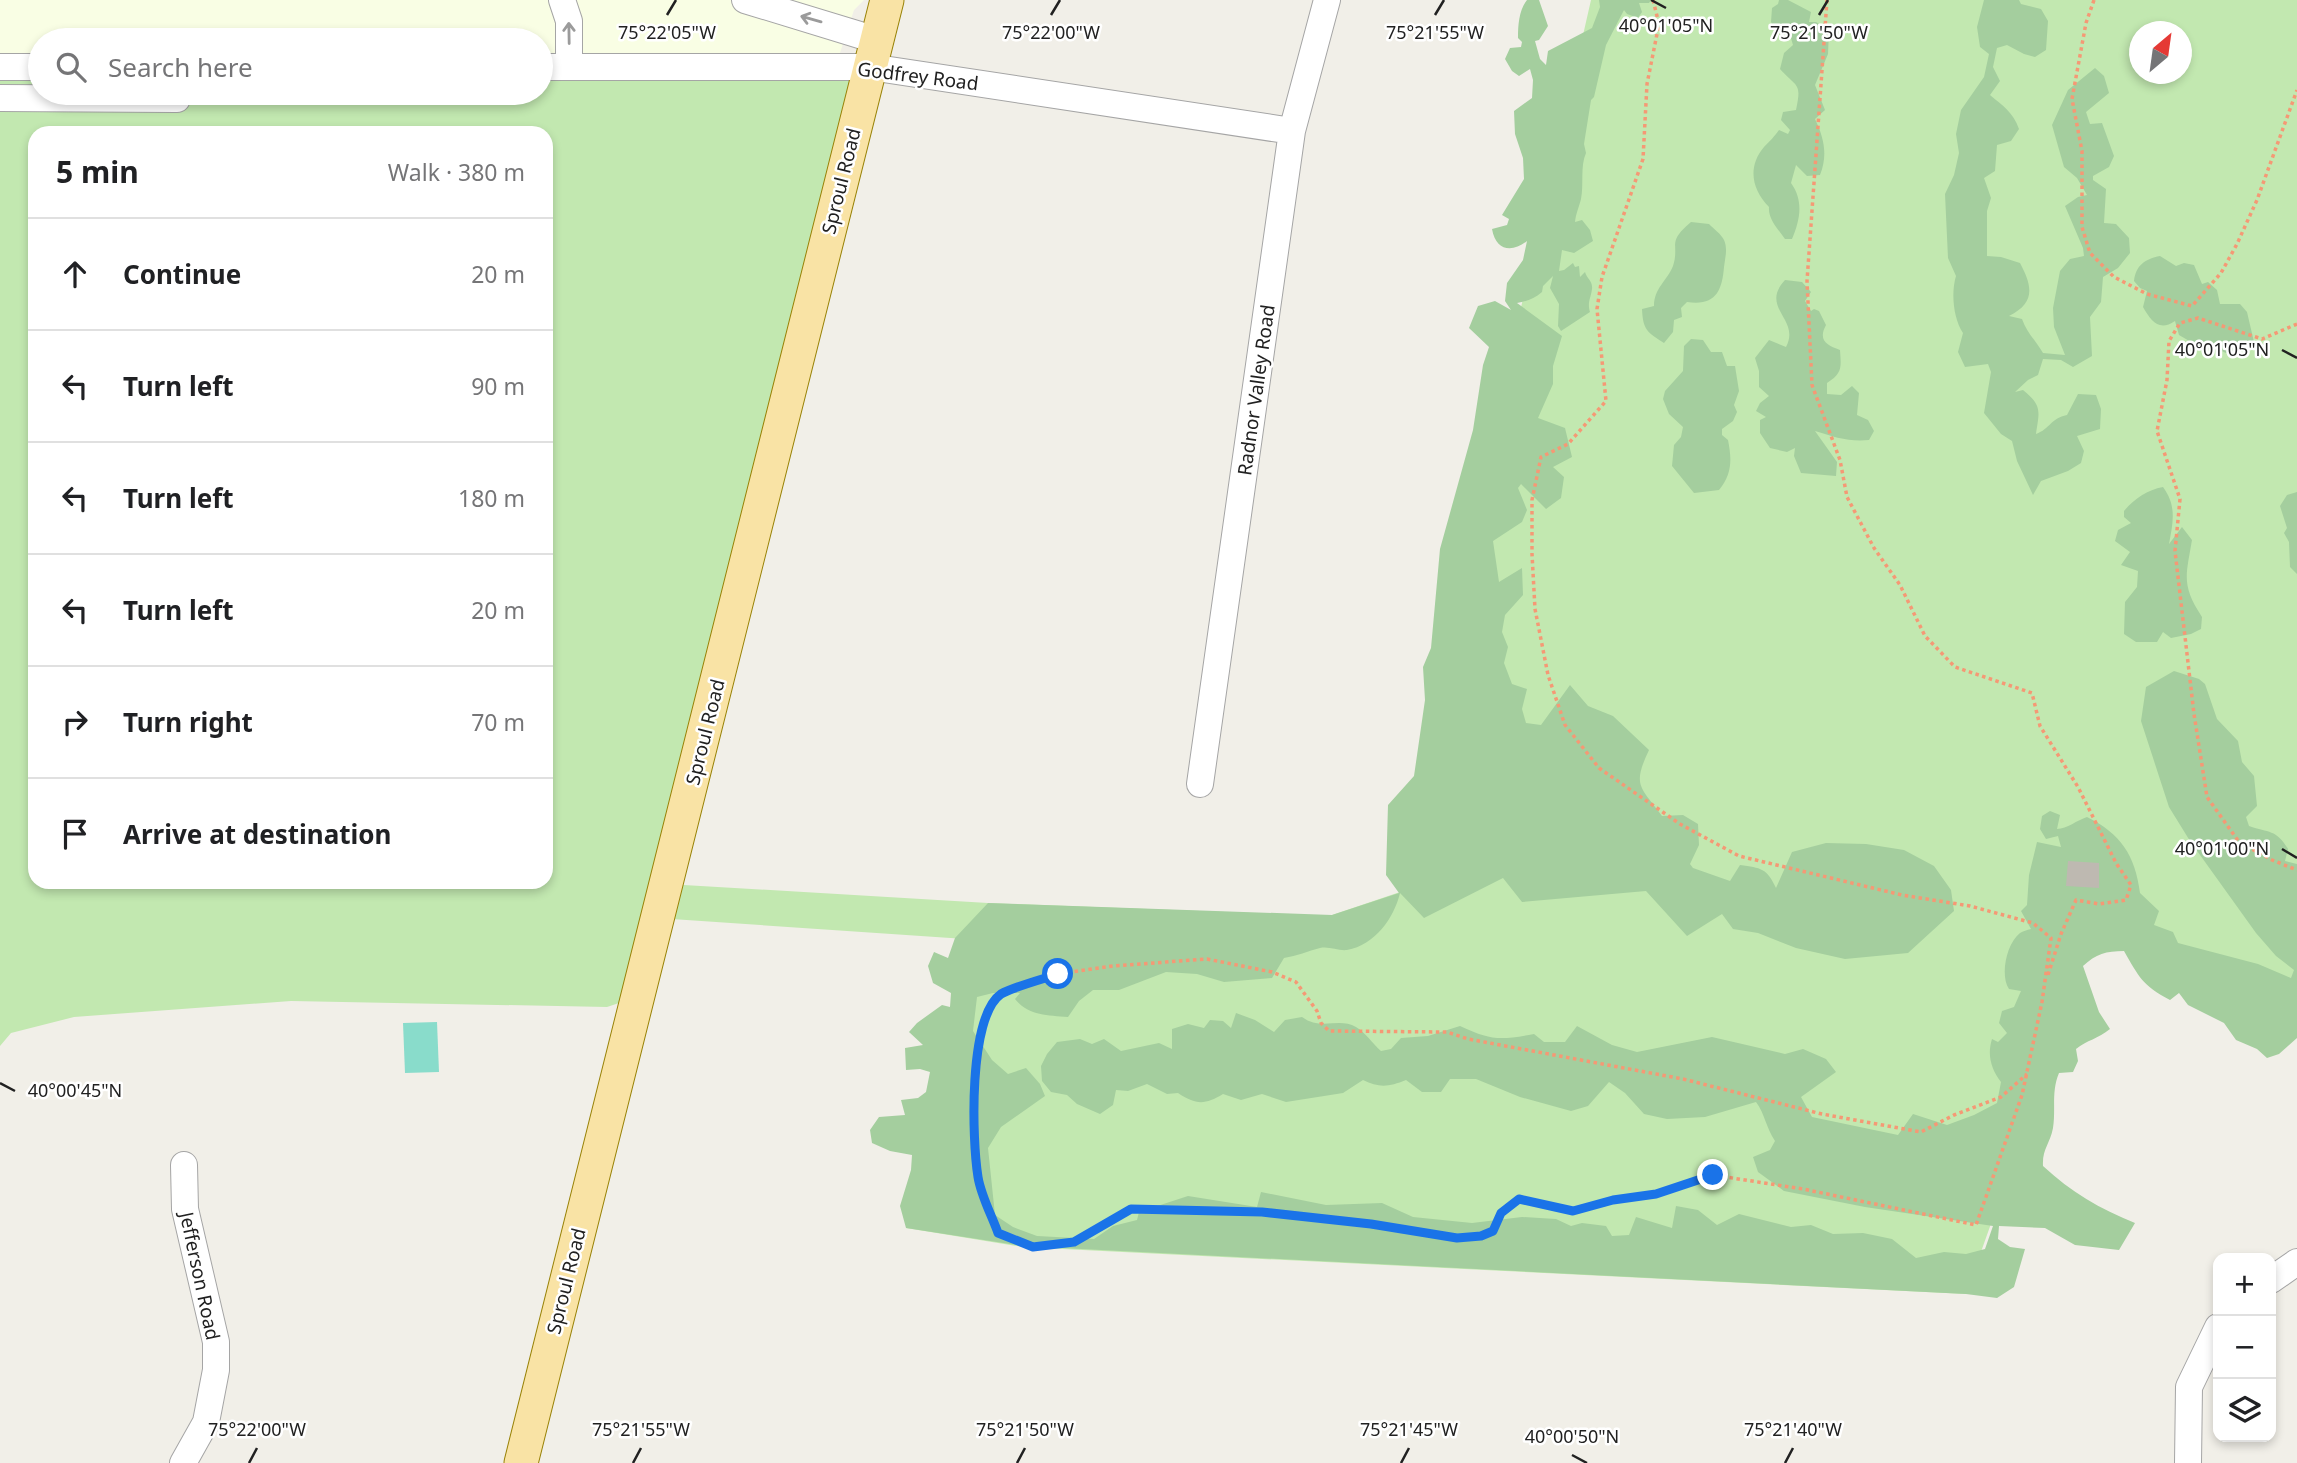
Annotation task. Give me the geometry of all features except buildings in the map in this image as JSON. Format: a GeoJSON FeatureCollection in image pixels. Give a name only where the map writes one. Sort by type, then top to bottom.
{"type":"FeatureCollection","features":[{"type":"Feature","properties":{"kind":"main road","name":"Sproul Road"},"geometry":{"type":"LineString","coordinates":[[521,1463],[887,0]]}},
{"type":"Feature","properties":{"kind":"street"},"geometry":{"type":"LineString","coordinates":[[562,0],[569,21],[569,67]]}},
{"type":"Feature","properties":{"kind":"street"},"geometry":{"type":"LineString","coordinates":[[745,0],[873,54]]}},
{"type":"Feature","properties":{"kind":"street","name":"Radnor Valley Road"},"geometry":{"type":"LineString","coordinates":[[1200,784],[1292,131],[1327,0]]}},
{"type":"Feature","properties":{"kind":"street","name":"Godfrey Road"},"geometry":{"type":"LineString","coordinates":[[553,67],[873,54],[1292,131]]}},
{"type":"Feature","properties":{"kind":"street"},"geometry":{"type":"LineString","coordinates":[[0,67],[28,67]]}},
{"type":"Feature","properties":{"kind":"street"},"geometry":{"type":"LineString","coordinates":[[0,98],[28,98]]}},
{"type":"Feature","properties":{"kind":"street","name":"Jefferson Road"},"geometry":{"type":"LineString","coordinates":[[183,1463],[206,1422],[216,1370],[216,1342],[185,1209],[184,1166]]}},
{"type":"Feature","properties":{"kind":"street"},"geometry":{"type":"LineString","coordinates":[[2276,1277],[2297,1262]]}},
{"type":"Feature","properties":{"kind":"street"},"geometry":{"type":"LineString","coordinates":[[2188,1463],[2189,1387],[2213,1337]]}},
{"type":"Feature","properties":{"kind":"path"},"geometry":{"type":"LineString","coordinates":[[1653,0],[1659,24],[1647,84],[1643,159],[1602,277],[1597,309],[1606,401],[1568,444],[1541,457],[1532,500],[1535,609],[1548,675],[1565,725],[1600,768],[1680,824],[1739,856],[1902,895],[1970,905],[2032,923],[2051,938],[2033,1054],[2022,1095],[1976,1225],[1803,1189],[1713,1175],[1656,1194],[1613,1200],[1573,1211],[1519,1199],[1501,1213],[1493,1231],[1481,1236],[1457,1238],[1371,1224],[1262,1212],[1131,1209],[1074,1242],[1033,1247],[998,1233],[978,1180],[973,1124],[983,1021],[1000,995],[1058,974],[1113,966],[1207,958],[1272,972],[1296,982],[1317,1011],[1321,1023],[1329,1031],[1447,1032],[1468,1040],[1683,1079],[1822,1114],[1921,1132],[1954,1115],[2001,1097],[2027,1074]]}},
{"type":"Feature","properties":{"kind":"path"},"geometry":{"type":"LineString","coordinates":[[1826,0],[1807,281],[1808,323],[1812,385],[1840,460],[1847,496],[1874,548],[1900,585],[1925,636],[1940,652],[1955,667],[2032,693],[2040,726],[2078,787],[2116,863],[2131,886],[2126,900],[2099,904],[2076,900],[2061,934],[2045,987]]}},
{"type":"Feature","properties":{"kind":"path"},"geometry":{"type":"LineString","coordinates":[[2094,0],[2086,23],[2071,99],[2082,151],[2082,227],[2090,253],[2114,277],[2147,294],[2192,306],[2221,273],[2257,200],[2297,90]]}},
{"type":"Feature","properties":{"kind":"path"},"geometry":{"type":"LineString","coordinates":[[2297,324],[2262,339],[2199,318],[2180,323],[2169,341],[2167,380],[2157,431],[2180,499],[2175,551],[2194,715],[2207,797],[2239,842],[2297,870]]}},
{"type":"Feature","properties":{"kind":"shaded area"},"geometry":{"type":"Polygon","coordinates":[[[0,0],[864,0],[854,10],[839,56],[553,57],[553,28],[28,28],[28,58],[0,58],[0,0]]]}},
{"type":"Feature","properties":{"kind":"shaded area"},"geometry":{"type":"Polygon","coordinates":[[[437,1022],[439,1072],[405,1073],[403,1023],[437,1022]]]}},
{"type":"Feature","properties":{"kind":"green space"},"geometry":{"type":"Polygon","coordinates":[[[1527,0],[1539,0],[1548,26],[1539,40],[1535,41],[1540,59],[1546,65],[1548,51],[1592,28],[1600,7],[1599,0],[1651,0],[1649,3],[1639,3],[1642,12],[1638,18],[1624,10],[1606,45],[1594,97],[1591,100],[1584,144],[1586,153],[1582,194],[1575,222],[1582,220],[1590,230],[1593,241],[1574,253],[1562,250],[1559,271],[1573,263],[1575,267],[1579,266],[1580,277],[1585,272],[1592,286],[1590,312],[1561,331],[1558,326],[1559,304],[1550,288],[1553,276],[1543,286],[1542,292],[1517,303],[1562,336],[1553,366],[1553,384],[1538,418],[1565,428],[1572,457],[1553,467],[1564,477],[1561,498],[1546,509],[1521,484],[1518,488],[1527,510],[1522,522],[1493,541],[1499,582],[1522,568],[1523,595],[1505,615],[1502,632],[1508,647],[1504,663],[1512,684],[1527,689],[1522,709],[1526,723],[1541,725],[1570,685],[1588,706],[1613,716],[1649,750],[1641,771],[1641,785],[1662,816],[1683,815],[1698,824],[1699,845],[1690,864],[1693,868],[1730,881],[1740,865],[1753,867],[1770,876],[1776,888],[1792,852],[1826,843],[1866,844],[1904,850],[1934,866],[1951,890],[1954,911],[1908,953],[1845,959],[1796,948],[1758,933],[1733,929],[1722,914],[1687,936],[1646,891],[1522,902],[1503,878],[1424,918],[1400,893],[1388,921],[1366,943],[1347,950],[1323,948],[1284,958],[1272,978],[1224,982],[1197,974],[1166,972],[1119,990],[1093,990],[1079,1001],[1068,1017],[1039,1014],[1026,1009],[1015,999],[1020,993],[993,993],[977,997],[973,1031],[992,1060],[1008,1074],[1026,1068],[1040,1084],[1045,1096],[1001,1127],[988,1148],[995,1215],[1013,1227],[1037,1236],[1094,1239],[1113,1226],[1137,1220],[1139,1212],[1188,1196],[1257,1207],[1261,1192],[1326,1205],[1382,1203],[1413,1217],[1472,1223],[1522,1217],[1556,1219],[1571,1226],[1582,1223],[1606,1226],[1612,1236],[1629,1235],[1636,1217],[1672,1228],[1676,1206],[1698,1210],[1717,1225],[1739,1214],[1791,1227],[1811,1225],[1833,1234],[1863,1233],[1892,1239],[1916,1258],[1944,1252],[1966,1254],[1985,1249],[1993,1226],[1865,1207],[1784,1191],[1758,1172],[1753,1157],[1770,1150],[1775,1141],[1756,1102],[1705,1117],[1667,1119],[1644,1114],[1625,1093],[1609,1082],[1588,1106],[1571,1111],[1520,1097],[1476,1079],[1450,1079],[1441,1092],[1422,1092],[1406,1080],[1384,1086],[1363,1080],[1343,1093],[1286,1102],[1262,1094],[1241,1100],[1223,1094],[1200,1102],[1178,1093],[1167,1094],[1147,1084],[1128,1091],[1116,1090],[1113,1105],[1100,1114],[1077,1104],[1067,1095],[1051,1092],[1042,1081],[1041,1066],[1057,1042],[1080,1039],[1092,1044],[1104,1039],[1121,1051],[1159,1043],[1172,1049],[1172,1029],[1188,1024],[1204,1028],[1210,1020],[1223,1021],[1231,1028],[1236,1013],[1255,1020],[1274,1032],[1285,1020],[1302,1017],[1316,1023],[1350,1024],[1363,1032],[1381,1051],[1391,1049],[1401,1038],[1428,1036],[1460,1026],[1489,1037],[1534,1034],[1544,1042],[1565,1042],[1577,1026],[1612,1045],[1637,1052],[1712,1037],[1785,1054],[1803,1049],[1826,1059],[1836,1072],[1801,1097],[1812,1117],[1898,1135],[1913,1114],[1947,1125],[1997,1103],[2001,1082],[1991,1062],[1992,1039],[1998,1042],[2007,1033],[1999,1023],[2002,1011],[2014,1007],[2021,991],[2009,989],[2006,983],[2008,952],[2021,932],[2031,929],[2021,911],[2027,905],[2029,875],[2037,842],[2061,847],[2058,836],[2046,839],[2040,829],[2042,816],[2050,811],[2060,815],[2057,829],[2087,817],[2117,838],[2130,857],[2140,893],[2159,911],[2154,925],[2173,932],[2178,943],[2258,964],[2291,978],[2294,970],[2276,956],[2256,933],[2169,807],[2141,721],[2146,687],[2174,671],[2199,679],[2205,684],[2217,719],[2238,741],[2242,762],[2254,776],[2257,806],[2246,817],[2249,826],[2276,835],[2288,849],[2285,861],[2297,864],[2297,1038],[2279,1054],[2267,1058],[2257,1049],[2236,1040],[2224,1023],[2188,1005],[2179,993],[2170,1000],[2153,990],[2138,974],[2124,951],[2102,954],[2083,966],[2099,1012],[2110,1029],[2076,1049],[2078,1061],[2073,1072],[2059,1073],[2055,1087],[2052,1134],[2043,1166],[2086,1199],[2135,1223],[2119,1250],[2075,1245],[2045,1228],[1999,1226],[1998,1239],[2010,1247],[2025,1249],[2014,1287],[1997,1298],[1966,1294],[1023,1246],[906,1228],[900,1206],[911,1170],[912,1155],[890,1151],[872,1143],[870,1130],[879,1117],[905,1115],[901,1100],[918,1098],[926,1092],[930,1072],[920,1069],[906,1070],[905,1048],[923,1045],[909,1032],[942,1005],[950,1007],[951,993],[933,983],[928,966],[934,952],[948,958],[955,938],[988,903],[1332,915],[1399,893],[1386,875],[1388,805],[1414,776],[1425,700],[1423,667],[1431,648],[1440,549],[1473,430],[1483,365],[1489,347],[1469,328],[1478,306],[1495,301],[1511,310],[1505,301],[1507,283],[1523,260],[1527,241],[1516,247],[1505,248],[1497,242],[1492,229],[1507,225],[1509,219],[1502,215],[1524,179],[1523,158],[1515,134],[1514,111],[1532,98],[1533,80],[1530,69],[1519,76],[1512,71],[1505,59],[1510,48],[1521,47],[1522,42],[1518,38],[1519,23],[1527,0]]]}},
{"type":"Feature","properties":{"kind":"green space"},"geometry":{"type":"Polygon","coordinates":[[[1591,0],[2297,0],[2297,1010],[2093,937],[1966,1294],[1023,1247],[906,1228],[980,940],[657,918],[637,997],[607,1007],[291,1001],[74,1017],[11,1033],[0,1046],[0,67],[28,67],[28,105],[553,105],[553,67],[870,67],[667,884],[988,903],[1329,916],[1400,892],[1469,536],[1591,0]]]}},
{"type":"Feature","properties":{"kind":"green space"},"geometry":{"type":"Polygon","coordinates":[[[1779,0],[1788,0],[1811,12],[1809,22],[1816,22],[1829,31],[1828,54],[1815,85],[1825,110],[1815,119],[1823,140],[1824,160],[1820,175],[1807,176],[1796,165],[1791,183],[1798,197],[1799,211],[1792,239],[1785,239],[1774,224],[1769,207],[1755,186],[1754,178],[1755,162],[1764,147],[1779,130],[1788,134],[1790,130],[1781,120],[1783,112],[1796,110],[1798,101],[1797,86],[1780,69],[1784,53],[1793,45],[1790,35],[1777,33],[1771,22],[1772,8],[1779,0]]]}},
{"type":"Feature","properties":{"kind":"green space"},"geometry":{"type":"Polygon","coordinates":[[[1984,0],[2019,0],[2021,4],[2041,9],[2048,21],[2046,50],[2035,57],[2007,45],[1997,48],[1993,67],[2000,81],[1990,95],[2011,114],[2019,129],[2011,141],[1997,145],[1995,171],[1984,178],[1991,198],[1987,211],[1987,256],[2020,263],[2029,294],[2024,306],[2009,316],[2022,319],[2043,353],[2065,355],[2054,327],[2053,308],[2060,271],[2070,259],[2084,256],[2065,206],[2078,197],[2087,195],[2077,178],[2064,167],[2052,125],[2068,90],[2095,68],[2104,76],[2109,93],[2086,112],[2090,124],[2102,123],[2114,156],[2109,167],[2093,176],[2093,180],[2106,189],[2104,223],[2116,224],[2129,238],[2130,253],[2118,268],[2103,277],[2101,302],[2090,317],[2092,356],[2073,367],[2061,360],[2043,359],[2038,375],[2015,392],[2023,390],[2037,405],[2036,434],[2067,415],[2078,394],[2096,395],[2101,409],[2100,429],[2077,436],[2084,451],[2081,463],[2041,481],[2033,495],[2017,461],[2012,441],[2001,434],[1984,413],[1991,372],[1988,364],[1965,367],[1958,352],[1963,333],[1954,305],[1956,276],[1948,258],[1945,194],[1954,175],[1959,153],[1956,134],[1961,110],[1984,77],[1989,54],[1980,47],[1977,27],[1984,0]]]}},
{"type":"Feature","properties":{"kind":"green space"},"geometry":{"type":"Polygon","coordinates":[[[1691,222],[1709,224],[1724,240],[1726,254],[1721,284],[1710,299],[1697,303],[1687,302],[1681,308],[1682,317],[1674,320],[1673,332],[1664,343],[1647,330],[1642,309],[1654,306],[1658,289],[1673,266],[1676,239],[1691,222]]]}},
{"type":"Feature","properties":{"kind":"green space"},"geometry":{"type":"Polygon","coordinates":[[[2160,256],[2176,266],[2184,263],[2194,265],[2202,284],[2208,282],[2217,290],[2220,304],[2240,304],[2247,312],[2254,342],[2237,354],[2215,348],[2203,349],[2179,335],[2175,321],[2160,325],[2152,320],[2143,307],[2147,291],[2134,281],[2142,264],[2160,256]]]}},
{"type":"Feature","properties":{"kind":"green space"},"geometry":{"type":"Polygon","coordinates":[[[1785,280],[1802,282],[1811,292],[1805,301],[1811,311],[1819,311],[1826,325],[1823,338],[1840,350],[1840,369],[1827,383],[1827,394],[1841,395],[1852,386],[1859,393],[1857,415],[1868,420],[1874,431],[1869,440],[1862,440],[1815,431],[1837,462],[1836,476],[1801,473],[1794,456],[1795,448],[1787,452],[1770,448],[1760,433],[1760,420],[1766,417],[1756,411],[1760,403],[1769,396],[1759,387],[1759,371],[1755,358],[1769,340],[1786,347],[1789,329],[1776,298],[1785,280]]]}},
{"type":"Feature","properties":{"kind":"green space"},"geometry":{"type":"Polygon","coordinates":[[[1691,339],[1703,340],[1711,352],[1722,352],[1727,366],[1735,366],[1739,391],[1734,405],[1737,412],[1733,421],[1722,429],[1722,435],[1728,440],[1730,454],[1726,478],[1719,490],[1694,493],[1672,466],[1674,445],[1681,437],[1683,427],[1669,414],[1663,399],[1665,391],[1683,371],[1684,346],[1691,339]]]}},
{"type":"Feature","properties":{"kind":"green space"},"geometry":{"type":"Polygon","coordinates":[[[2163,487],[2172,508],[2169,544],[2182,527],[2192,540],[2187,580],[2191,597],[2202,617],[2201,629],[2171,638],[2163,632],[2157,642],[2136,642],[2124,634],[2125,602],[2137,587],[2138,571],[2121,565],[2130,552],[2115,541],[2118,530],[2131,523],[2124,517],[2124,511],[2141,496],[2163,487]]]}},
{"type":"Feature","properties":{"kind":"green space"},"geometry":{"type":"Polygon","coordinates":[[[2297,492],[2297,574],[2290,567],[2289,542],[2284,533],[2287,528],[2280,506],[2287,495],[2297,492]]]}},
{"type":"Feature","properties":{"kind":"route"},"geometry":{"type":"LineString","coordinates":[[1058,974],[1000,995],[983,1021],[976,1079],[973,1124],[978,1180],[998,1233],[1033,1247],[1074,1242],[1131,1209],[1262,1212],[1371,1224],[1457,1238],[1481,1236],[1493,1231],[1501,1213],[1519,1199],[1573,1211],[1613,1200],[1656,1194],[1713,1175]]}}]}
